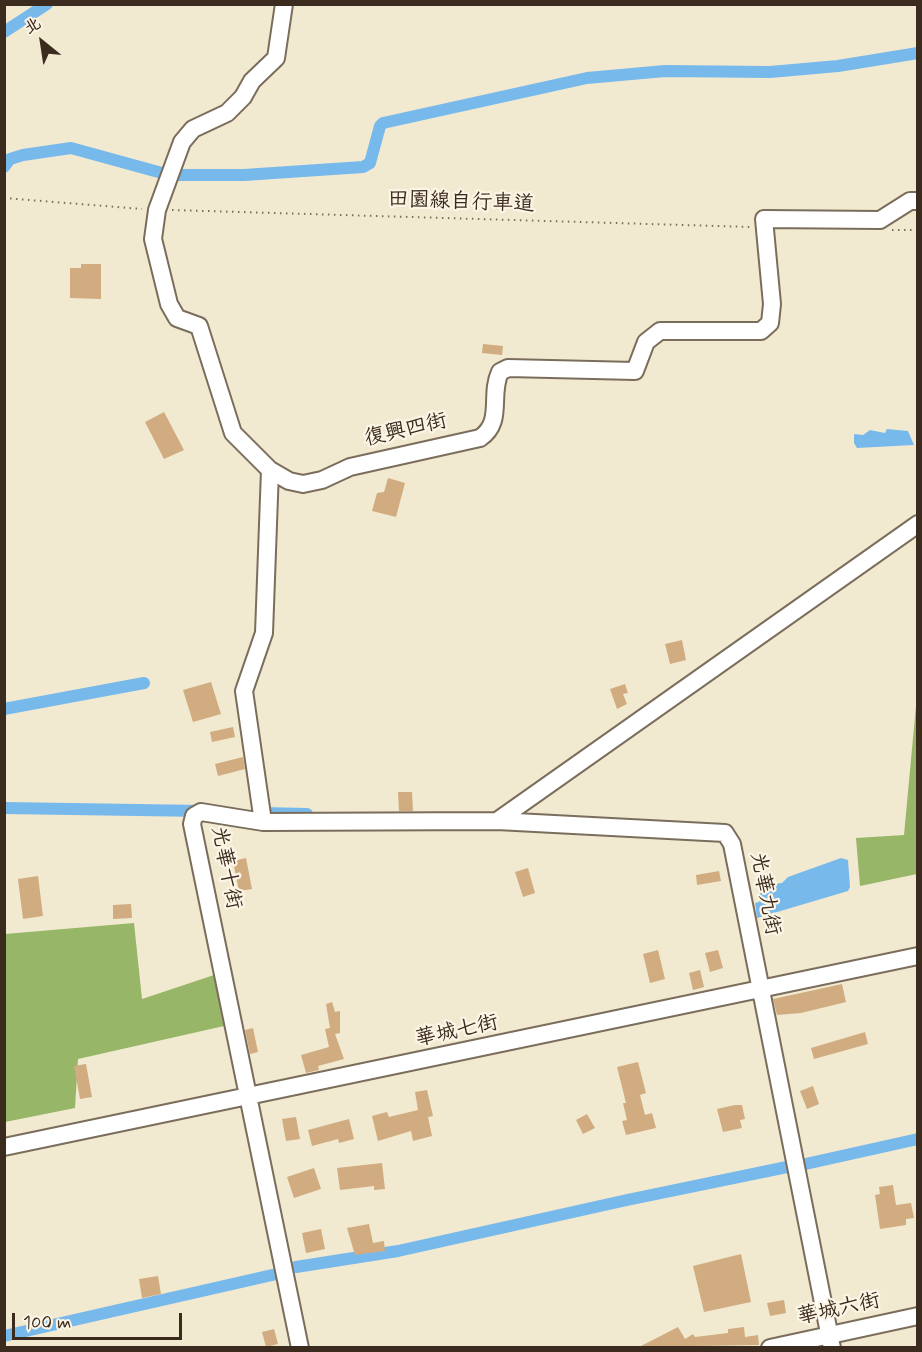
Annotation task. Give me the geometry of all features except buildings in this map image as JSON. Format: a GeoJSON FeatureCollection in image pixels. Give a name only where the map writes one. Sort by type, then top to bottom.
{"type":"FeatureCollection","features":[{"type":"Feature","properties":{"kind":"street","name":"復興四街"},"geometry":{"type":"LineString","coordinates":[[284,4],[276,58],[252,81],[243,97],[228,113],[193,129],[182,142],[157,210],[153,240],[169,304],[177,318],[199,326],[232,433],[270,470],[289,481],[303,484],[322,480],[350,467],[480,438],[490,431],[495,423],[495,382],[500,372],[508,368],[635,371],[646,342],[660,331],[761,331],[770,323],[772,304],[765,227]]}},
{"type":"Feature","properties":{"kind":"street"},"geometry":{"type":"LineString","coordinates":[[765,227],[764,219],[880,220],[910,201],[918,201]]}},
{"type":"Feature","properties":{"kind":"street"},"geometry":{"type":"LineString","coordinates":[[263,822],[244,691],[264,633],[270,470]]}},
{"type":"Feature","properties":{"kind":"street"},"geometry":{"type":"LineString","coordinates":[[497,821],[918,524]]}},
{"type":"Feature","properties":{"kind":"street","name":"光華十街"},"geometry":{"type":"LineString","coordinates":[[263,822],[201,812],[194,816],[192,824],[300,1347]]}},
{"type":"Feature","properties":{"kind":"street","name":"光華九街"},"geometry":{"type":"LineString","coordinates":[[263,822],[497,821],[725,833],[732,844],[830,1341]]}},
{"type":"Feature","properties":{"kind":"street","name":"華城七街"},"geometry":{"type":"LineString","coordinates":[[4,1147],[247,1099],[918,956]]}},
{"type":"Feature","properties":{"kind":"street","name":"華城六街"},"geometry":{"type":"LineString","coordinates":[[770,1347],[830,1341],[918,1316]]}},
{"type":"Feature","properties":{"kind":"path","name":"田園線自行車道"},"geometry":{"type":"LineString","coordinates":[[4,198],[157,210],[765,227]]}},
{"type":"Feature","properties":{"kind":"path"},"geometry":{"type":"LineString","coordinates":[[882,229],[918,230]]}},
{"type":"Feature","properties":{"kind":"green space"},"geometry":{"type":"Polygon","coordinates":[[[917,695],[917,874],[860,886],[856,838],[904,835],[917,695]]]}},
{"type":"Feature","properties":{"kind":"green space"},"geometry":{"type":"Polygon","coordinates":[[[134,923],[142,999],[214,975],[224,1026],[78,1059],[75,1108],[5,1122],[5,934],[134,923]]]}},
{"type":"Feature","properties":{"kind":"water"},"geometry":{"type":"Polygon","coordinates":[[[887,429],[908,431],[914,445],[857,448],[854,443],[854,434],[863,435],[870,430],[885,433],[887,429]]]}},
{"type":"Feature","properties":{"kind":"water"},"geometry":{"type":"Polygon","coordinates":[[[841,858],[848,860],[850,887],[848,891],[757,918],[755,903],[759,902],[761,885],[782,883],[788,877],[841,858]]]}},
{"type":"Feature","properties":{"kind":"waterway"},"geometry":{"type":"LineString","coordinates":[[4,32],[47,4]]}},
{"type":"Feature","properties":{"kind":"waterway"},"geometry":{"type":"LineString","coordinates":[[172,175],[244,175],[363,167],[370,163],[380,126],[383,123],[587,78],[665,71],[770,72],[838,66],[918,53]]}},
{"type":"Feature","properties":{"kind":"waterway"},"geometry":{"type":"LineString","coordinates":[[4,167],[10,159],[23,155],[71,148],[162,173]]}},
{"type":"Feature","properties":{"kind":"waterway"},"geometry":{"type":"LineString","coordinates":[[4,709],[144,683]]}},
{"type":"Feature","properties":{"kind":"waterway"},"geometry":{"type":"LineString","coordinates":[[4,808],[204,811]]}},
{"type":"Feature","properties":{"kind":"waterway"},"geometry":{"type":"LineString","coordinates":[[263,813],[307,814]]}},
{"type":"Feature","properties":{"kind":"waterway"},"geometry":{"type":"LineString","coordinates":[[801,1165],[918,1139]]}},
{"type":"Feature","properties":{"kind":"waterway"},"geometry":{"type":"LineString","coordinates":[[296,1267],[398,1251],[787,1167]]}},
{"type":"Feature","properties":{"kind":"waterway"},"geometry":{"type":"LineString","coordinates":[[4,1336],[281,1273]]}}]}
